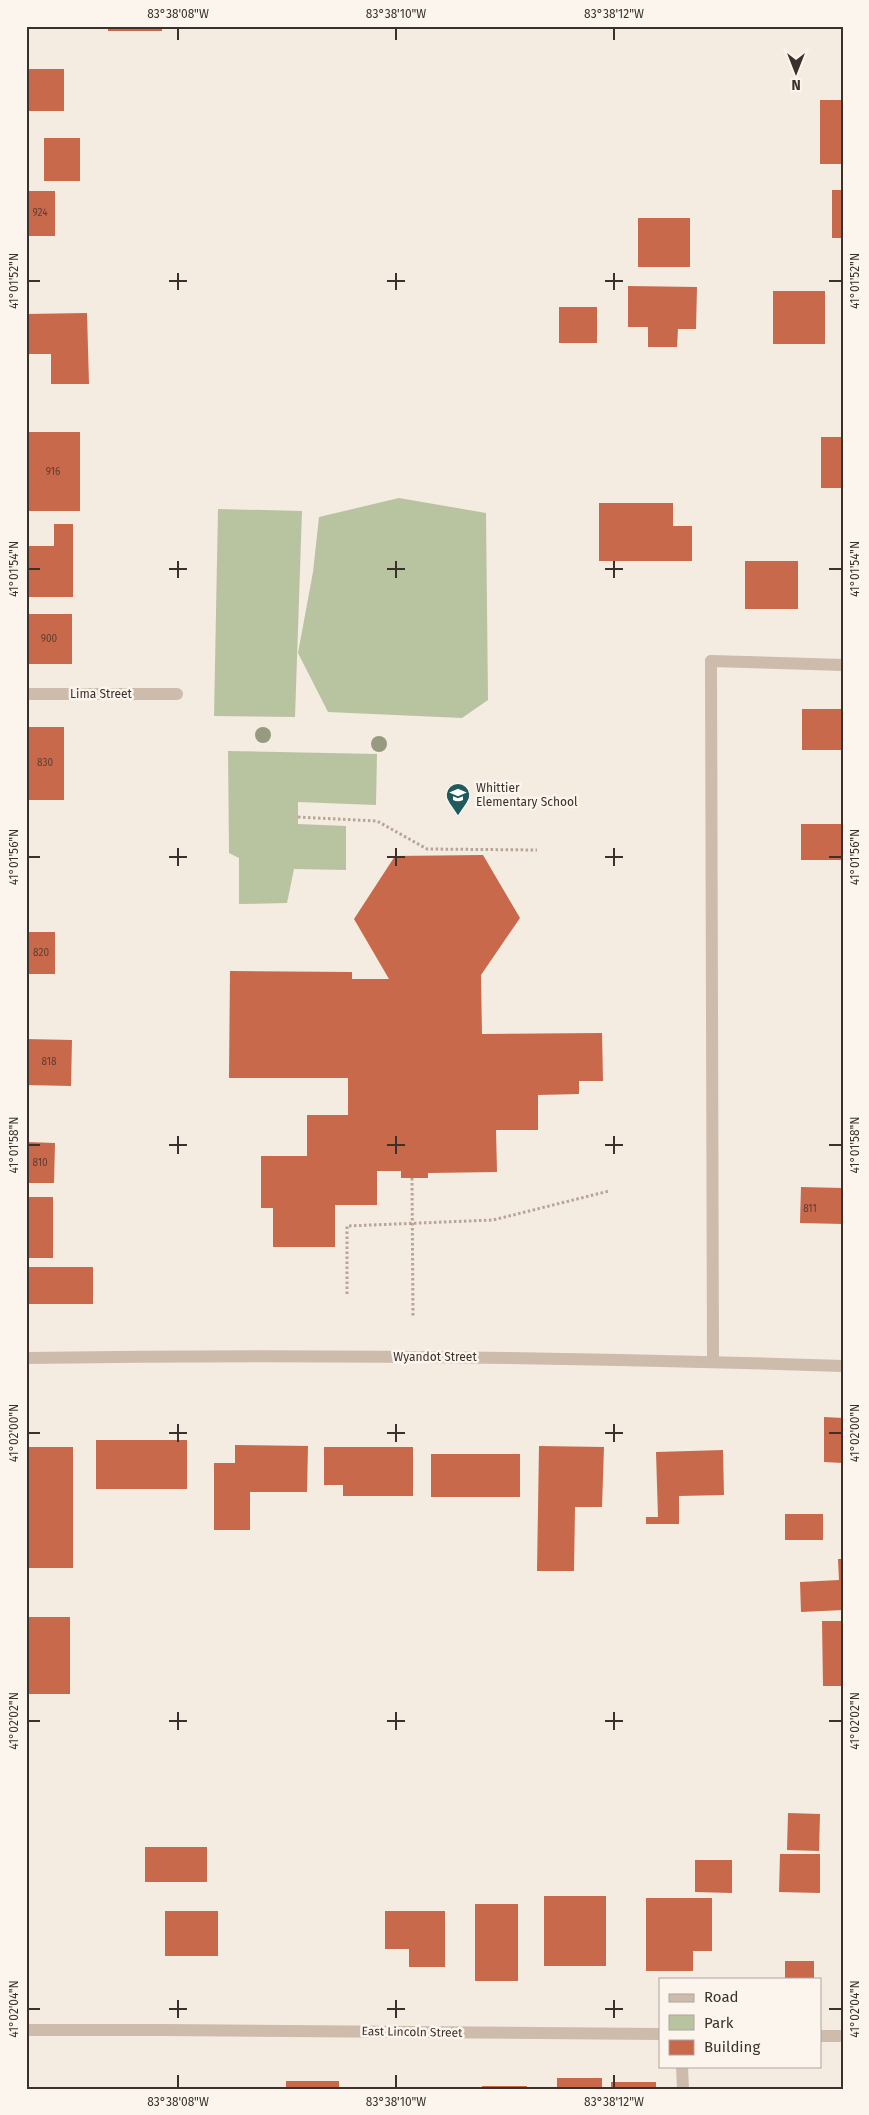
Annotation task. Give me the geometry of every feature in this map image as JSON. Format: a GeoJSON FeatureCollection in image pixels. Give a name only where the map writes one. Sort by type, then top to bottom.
{"type":"FeatureCollection","features":[{"type":"Feature","properties":{"kind":"street"},"geometry":{"type":"LineString","coordinates":[[713,1362],[711,661],[843,665]]}},
{"type":"Feature","properties":{"kind":"street","name":"Lima Street"},"geometry":{"type":"LineString","coordinates":[[26,694],[177,694]]}},
{"type":"Feature","properties":{"kind":"street","name":"Wyandot Street"},"geometry":{"type":"LineString","coordinates":[[26,1358],[223,1356],[713,1362],[843,1366]]}},
{"type":"Feature","properties":{"kind":"street","name":"East Lincoln Street"},"geometry":{"type":"LineString","coordinates":[[26,2030],[659,2034]]}},
{"type":"Feature","properties":{"kind":"street"},"geometry":{"type":"LineString","coordinates":[[822,2036],[843,2036]]}},
{"type":"Feature","properties":{"kind":"street"},"geometry":{"type":"LineString","coordinates":[[682,2068],[683,2089]]}},
{"type":"Feature","properties":{"kind":"path"},"geometry":{"type":"LineString","coordinates":[[298,817],[377,821],[427,849],[537,850]]}},
{"type":"Feature","properties":{"kind":"path"},"geometry":{"type":"LineString","coordinates":[[412,1178],[412,1318]]}},
{"type":"Feature","properties":{"kind":"path"},"geometry":{"type":"LineString","coordinates":[[347,1294],[347,1226],[493,1220],[609,1191]]}},
{"type":"Feature","properties":{"kind":"green space"},"geometry":{"type":"Polygon","coordinates":[[[399,498],[486,513],[488,700],[462,718],[328,712],[298,653],[313,572],[319,517],[399,498]]]}},
{"type":"Feature","properties":{"kind":"green space"},"geometry":{"type":"Polygon","coordinates":[[[218,509],[302,511],[295,717],[214,716],[218,509]]]}},
{"type":"Feature","properties":{"kind":"green space"},"geometry":{"type":"Polygon","coordinates":[[[228,751],[377,754],[376,805],[298,802],[298,824],[346,826],[346,870],[294,869],[287,903],[239,904],[239,858],[229,853],[228,751]]]}},
{"type":"Feature","properties":{"kind":"building"},"geometry":{"type":"Polygon","coordinates":[[[108,26],[162,26],[162,31],[108,31],[108,26]]]}},
{"type":"Feature","properties":{"kind":"building"},"geometry":{"type":"Polygon","coordinates":[[[26,69],[64,69],[64,111],[26,111],[26,69]]]}},
{"type":"Feature","properties":{"kind":"building"},"geometry":{"type":"Polygon","coordinates":[[[820,100],[843,100],[843,164],[820,164],[820,100]]]}},
{"type":"Feature","properties":{"kind":"building"},"geometry":{"type":"Polygon","coordinates":[[[44,138],[80,138],[80,181],[44,181],[44,138]]]}},
{"type":"Feature","properties":{"kind":"building"},"geometry":{"type":"Polygon","coordinates":[[[832,190],[843,190],[843,238],[832,238],[832,190]]]}},
{"type":"Feature","properties":{"kind":"building"},"geometry":{"type":"Polygon","coordinates":[[[26,191],[55,191],[55,236],[26,236],[26,191]]]}},
{"type":"Feature","properties":{"kind":"building"},"geometry":{"type":"Polygon","coordinates":[[[638,218],[690,218],[690,267],[638,267],[638,218]]]}},
{"type":"Feature","properties":{"kind":"building"},"geometry":{"type":"Polygon","coordinates":[[[628,286],[697,287],[696,329],[678,329],[677,347],[648,347],[648,327],[628,327],[628,286]]]}},
{"type":"Feature","properties":{"kind":"building"},"geometry":{"type":"Polygon","coordinates":[[[773,291],[825,291],[825,344],[773,344],[773,291]]]}},
{"type":"Feature","properties":{"kind":"building"},"geometry":{"type":"Polygon","coordinates":[[[559,307],[597,307],[597,343],[559,343],[559,307]]]}},
{"type":"Feature","properties":{"kind":"building"},"geometry":{"type":"Polygon","coordinates":[[[87,313],[89,384],[51,384],[51,354],[26,354],[26,314],[87,313]]]}},
{"type":"Feature","properties":{"kind":"building"},"geometry":{"type":"Polygon","coordinates":[[[26,432],[80,432],[80,511],[26,511],[26,432]]]}},
{"type":"Feature","properties":{"kind":"building"},"geometry":{"type":"Polygon","coordinates":[[[821,437],[843,437],[843,488],[821,488],[821,437]]]}},
{"type":"Feature","properties":{"kind":"building"},"geometry":{"type":"Polygon","coordinates":[[[599,503],[673,503],[673,526],[692,526],[692,561],[599,561],[599,503]]]}},
{"type":"Feature","properties":{"kind":"building"},"geometry":{"type":"Polygon","coordinates":[[[54,524],[73,524],[73,597],[26,597],[26,546],[54,546],[54,524]]]}},
{"type":"Feature","properties":{"kind":"building"},"geometry":{"type":"Polygon","coordinates":[[[745,561],[798,561],[798,609],[745,609],[745,561]]]}},
{"type":"Feature","properties":{"kind":"building"},"geometry":{"type":"Polygon","coordinates":[[[26,614],[72,614],[72,664],[26,664],[26,614]]]}},
{"type":"Feature","properties":{"kind":"building"},"geometry":{"type":"Polygon","coordinates":[[[802,709],[842,709],[842,750],[802,750],[802,709]]]}},
{"type":"Feature","properties":{"kind":"building"},"geometry":{"type":"Polygon","coordinates":[[[26,727],[64,727],[64,800],[26,800],[26,727]]]}},
{"type":"Feature","properties":{"kind":"building"},"geometry":{"type":"Polygon","coordinates":[[[801,824],[843,824],[843,860],[801,860],[801,824]]]}},
{"type":"Feature","properties":{"kind":"building"},"geometry":{"type":"Polygon","coordinates":[[[483,855],[520,918],[481,975],[482,1034],[602,1033],[603,1081],[579,1081],[579,1094],[538,1095],[538,1130],[496,1130],[497,1172],[428,1173],[428,1178],[401,1178],[401,1171],[377,1171],[377,1205],[335,1205],[335,1247],[273,1247],[273,1208],[261,1208],[261,1156],[307,1156],[307,1115],[348,1115],[348,1078],[229,1078],[230,971],[352,972],[352,979],[389,979],[354,919],[395,856],[483,855]]]}},
{"type":"Feature","properties":{"kind":"building"},"geometry":{"type":"Polygon","coordinates":[[[26,932],[55,932],[55,974],[26,974],[26,932]]]}},
{"type":"Feature","properties":{"kind":"building"},"geometry":{"type":"Polygon","coordinates":[[[26,1039],[72,1040],[71,1086],[26,1085],[26,1039]]]}},
{"type":"Feature","properties":{"kind":"building"},"geometry":{"type":"Polygon","coordinates":[[[26,1142],[55,1143],[54,1183],[26,1183],[26,1142]]]}},
{"type":"Feature","properties":{"kind":"building"},"geometry":{"type":"Polygon","coordinates":[[[801,1187],[843,1188],[843,1224],[800,1223],[801,1187]]]}},
{"type":"Feature","properties":{"kind":"building"},"geometry":{"type":"Polygon","coordinates":[[[26,1197],[53,1197],[53,1258],[26,1258],[26,1197]]]}},
{"type":"Feature","properties":{"kind":"building"},"geometry":{"type":"Polygon","coordinates":[[[26,1267],[93,1267],[93,1304],[26,1304],[26,1267]]]}},
{"type":"Feature","properties":{"kind":"building"},"geometry":{"type":"Polygon","coordinates":[[[824,1417],[843,1418],[843,1463],[824,1462],[824,1417]]]}},
{"type":"Feature","properties":{"kind":"building"},"geometry":{"type":"Polygon","coordinates":[[[96,1440],[187,1440],[187,1489],[96,1489],[96,1440]]]}},
{"type":"Feature","properties":{"kind":"building"},"geometry":{"type":"Polygon","coordinates":[[[235,1445],[308,1446],[307,1492],[250,1492],[250,1530],[214,1530],[214,1463],[235,1463],[235,1445]]]}},
{"type":"Feature","properties":{"kind":"building"},"geometry":{"type":"Polygon","coordinates":[[[539,1446],[604,1447],[602,1507],[575,1507],[574,1571],[537,1571],[539,1446]]]}},
{"type":"Feature","properties":{"kind":"building"},"geometry":{"type":"Polygon","coordinates":[[[26,1447],[73,1447],[73,1568],[26,1568],[26,1447]]]}},
{"type":"Feature","properties":{"kind":"building"},"geometry":{"type":"Polygon","coordinates":[[[324,1447],[413,1447],[413,1496],[343,1496],[343,1485],[324,1485],[324,1447]]]}},
{"type":"Feature","properties":{"kind":"building"},"geometry":{"type":"Polygon","coordinates":[[[723,1450],[724,1495],[679,1496],[679,1524],[646,1524],[646,1517],[658,1517],[656,1452],[723,1450]]]}},
{"type":"Feature","properties":{"kind":"building"},"geometry":{"type":"Polygon","coordinates":[[[431,1454],[520,1454],[520,1497],[431,1497],[431,1454]]]}},
{"type":"Feature","properties":{"kind":"building"},"geometry":{"type":"Polygon","coordinates":[[[785,1514],[823,1514],[823,1540],[785,1540],[785,1514]]]}},
{"type":"Feature","properties":{"kind":"building"},"geometry":{"type":"Polygon","coordinates":[[[838,1559],[843,1559],[843,1610],[801,1612],[800,1582],[839,1580],[838,1559]]]}},
{"type":"Feature","properties":{"kind":"building"},"geometry":{"type":"Polygon","coordinates":[[[26,1617],[70,1617],[70,1694],[26,1694],[26,1617]]]}},
{"type":"Feature","properties":{"kind":"building"},"geometry":{"type":"Polygon","coordinates":[[[822,1621],[843,1621],[843,1686],[823,1686],[822,1621]]]}},
{"type":"Feature","properties":{"kind":"building"},"geometry":{"type":"Polygon","coordinates":[[[788,1813],[820,1814],[819,1851],[787,1850],[788,1813]]]}},
{"type":"Feature","properties":{"kind":"building"},"geometry":{"type":"Polygon","coordinates":[[[145,1847],[207,1847],[207,1882],[145,1882],[145,1847]]]}},
{"type":"Feature","properties":{"kind":"building"},"geometry":{"type":"Polygon","coordinates":[[[780,1854],[820,1854],[820,1893],[779,1892],[780,1854]]]}},
{"type":"Feature","properties":{"kind":"building"},"geometry":{"type":"Polygon","coordinates":[[[695,1860],[732,1860],[732,1893],[695,1892],[695,1860]]]}},
{"type":"Feature","properties":{"kind":"building"},"geometry":{"type":"Polygon","coordinates":[[[544,1896],[606,1896],[606,1966],[544,1966],[544,1896]]]}},
{"type":"Feature","properties":{"kind":"building"},"geometry":{"type":"Polygon","coordinates":[[[646,1898],[712,1898],[712,1951],[693,1951],[693,1971],[646,1971],[646,1898]]]}},
{"type":"Feature","properties":{"kind":"building"},"geometry":{"type":"Polygon","coordinates":[[[475,1904],[518,1904],[518,1981],[475,1981],[475,1904]]]}},
{"type":"Feature","properties":{"kind":"building"},"geometry":{"type":"Polygon","coordinates":[[[165,1911],[218,1911],[218,1956],[165,1956],[165,1911]]]}},
{"type":"Feature","properties":{"kind":"building"},"geometry":{"type":"Polygon","coordinates":[[[385,1911],[445,1911],[445,1967],[409,1967],[409,1949],[385,1949],[385,1911]]]}},
{"type":"Feature","properties":{"kind":"building"},"geometry":{"type":"Polygon","coordinates":[[[785,1961],[814,1961],[814,1978],[785,1978],[785,1961]]]}},
{"type":"Feature","properties":{"kind":"building"},"geometry":{"type":"Polygon","coordinates":[[[557,2078],[602,2078],[602,2089],[557,2089],[557,2078]]]}},
{"type":"Feature","properties":{"kind":"building"},"geometry":{"type":"Polygon","coordinates":[[[286,2081],[339,2081],[339,2089],[286,2089],[286,2081]]]}},
{"type":"Feature","properties":{"kind":"building"},"geometry":{"type":"Polygon","coordinates":[[[611,2082],[656,2082],[656,2089],[611,2089],[611,2082]]]}},
{"type":"Feature","properties":{"kind":"building"},"geometry":{"type":"Polygon","coordinates":[[[482,2086],[527,2086],[527,2089],[482,2089],[482,2086]]]}},
{"type":"Feature","properties":{"kind":"place","name":"Whittier Elementary School"},"geometry":{"type":"Point","coordinates":[458,816]}}]}
